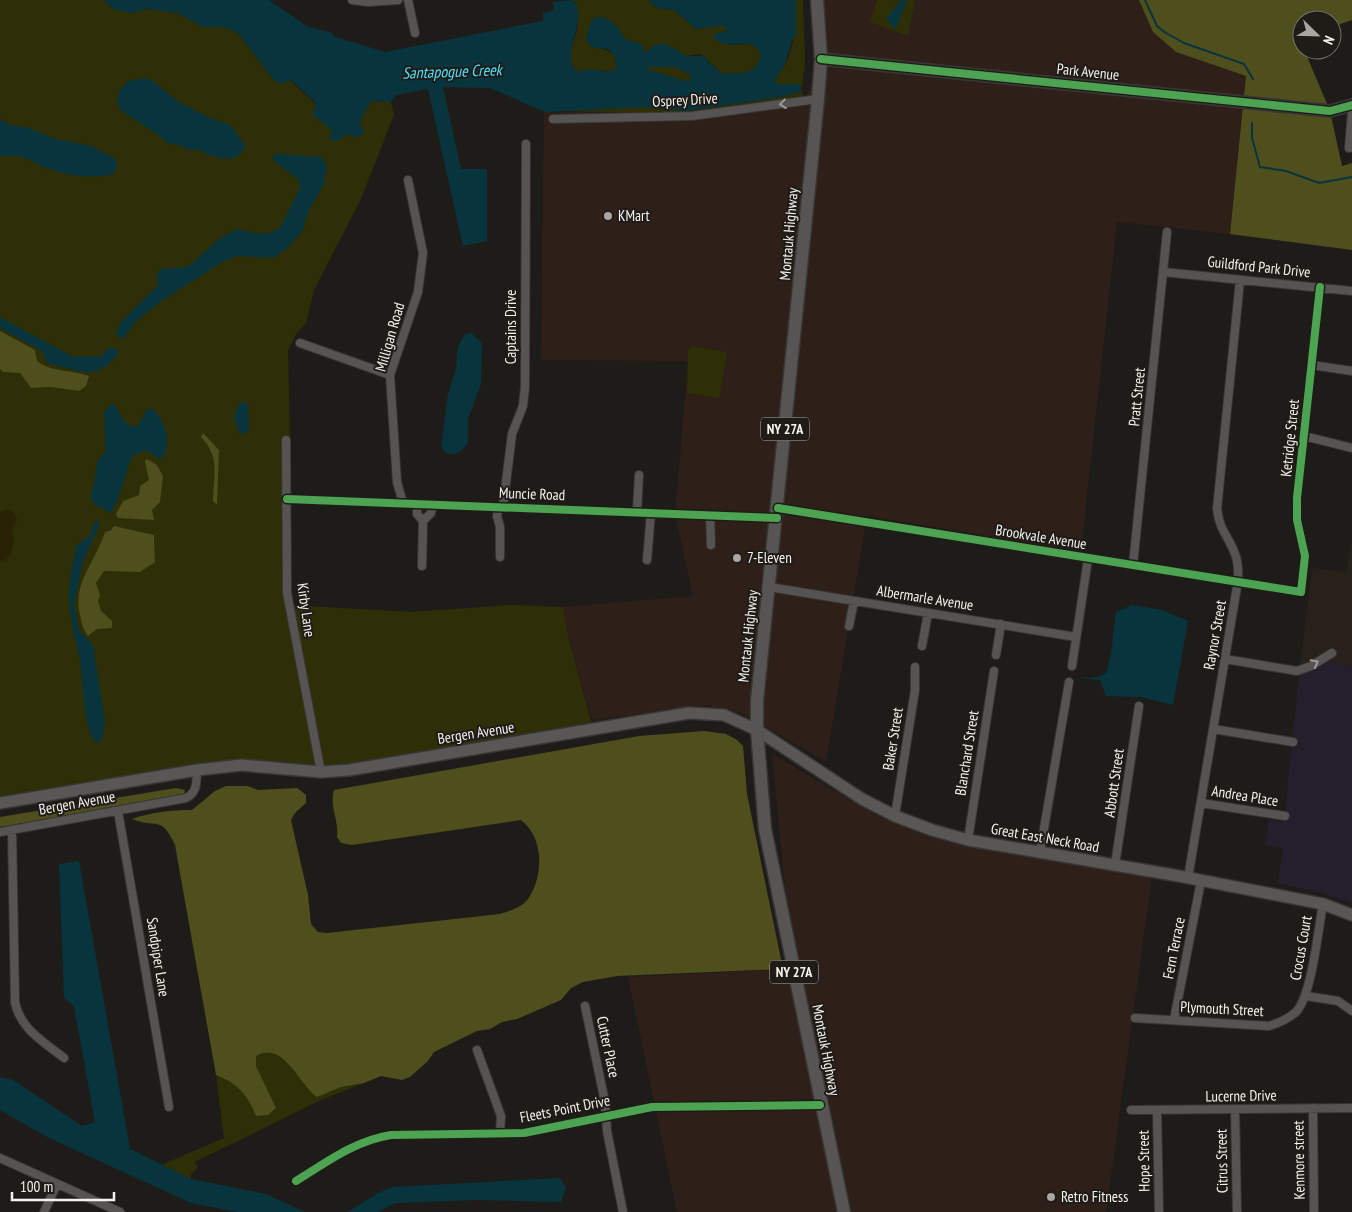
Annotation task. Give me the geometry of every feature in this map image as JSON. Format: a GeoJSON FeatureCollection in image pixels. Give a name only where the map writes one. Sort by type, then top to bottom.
{"type":"FeatureCollection","features":[{"type":"Feature","properties":{"kind":"main road","name":"NY 27A"},"geometry":{"type":"LineString","coordinates":[[818,0],[821,59]]}},
{"type":"Feature","properties":{"kind":"main road","name":"Montauk Highway"},"geometry":{"type":"LineString","coordinates":[[821,59],[757,700],[757,730],[765,829],[820,1104],[844,1212]]}},
{"type":"Feature","properties":{"kind":"main road","name":"Park Avenue"},"geometry":{"type":"LineString","coordinates":[[821,59],[1330,111],[1352,105]]}},
{"type":"Feature","properties":{"kind":"main road","name":"Bergen Avenue"},"geometry":{"type":"LineString","coordinates":[[0,803],[197,770],[258,765],[320,772],[349,770],[688,713],[724,715],[757,730]]}},
{"type":"Feature","properties":{"kind":"main road","name":"Great East Neck Road"},"geometry":{"type":"LineString","coordinates":[[757,730],[862,798],[895,816],[932,830],[968,840],[1188,878],[1323,904],[1352,915]]}},
{"type":"Feature","properties":{"kind":"street"},"geometry":{"type":"LineString","coordinates":[[352,0],[368,2],[398,0]]}},
{"type":"Feature","properties":{"kind":"street"},"geometry":{"type":"LineString","coordinates":[[408,0],[415,33]]}},
{"type":"Feature","properties":{"kind":"street","name":"Osprey Drive"},"geometry":{"type":"LineString","coordinates":[[553,119],[692,116],[818,99]]}},
{"type":"Feature","properties":{"kind":"street"},"geometry":{"type":"LineString","coordinates":[[1350,148],[1352,112]]}},
{"type":"Feature","properties":{"kind":"street","name":"Captains Drive"},"geometry":{"type":"LineString","coordinates":[[500,558],[500,507],[512,434],[523,406],[525,387],[526,144]]}},
{"type":"Feature","properties":{"kind":"street","name":"Milligan Road"},"geometry":{"type":"LineString","coordinates":[[403,503],[397,482],[390,375],[418,292],[423,253],[408,180]]}},
{"type":"Feature","properties":{"kind":"street","name":"Pratt Street"},"geometry":{"type":"LineString","coordinates":[[1133,565],[1167,232]]}},
{"type":"Feature","properties":{"kind":"street","name":"Guildford Park Drive"},"geometry":{"type":"LineString","coordinates":[[1163,272],[1352,291]]}},
{"type":"Feature","properties":{"kind":"street","name":"Raynor Street"},"geometry":{"type":"LineString","coordinates":[[1188,878],[1238,581],[1239,566],[1235,553],[1219,526],[1217,510],[1240,280]]}},
{"type":"Feature","properties":{"kind":"street","name":"Ketridge Street"},"geometry":{"type":"LineString","coordinates":[[1300,592],[1305,556],[1297,520],[1297,498],[1320,287]]}},
{"type":"Feature","properties":{"kind":"street"},"geometry":{"type":"LineString","coordinates":[[300,342],[390,375]]}},
{"type":"Feature","properties":{"kind":"street"},"geometry":{"type":"LineString","coordinates":[[1312,365],[1352,372]]}},
{"type":"Feature","properties":{"kind":"street"},"geometry":{"type":"LineString","coordinates":[[1304,436],[1352,448]]}},
{"type":"Feature","properties":{"kind":"street","name":"Kirby Lane"},"geometry":{"type":"LineString","coordinates":[[286,440],[288,593],[320,772]]}},
{"type":"Feature","properties":{"kind":"street"},"geometry":{"type":"LineString","coordinates":[[637,512],[639,475]]}},
{"type":"Feature","properties":{"kind":"street","name":"Muncie Road"},"geometry":{"type":"LineString","coordinates":[[286,499],[710,515],[777,513]]}},
{"type":"Feature","properties":{"kind":"street"},"geometry":{"type":"LineString","coordinates":[[417,504],[417,514],[423,521]]}},
{"type":"Feature","properties":{"kind":"street"},"geometry":{"type":"LineString","coordinates":[[422,566],[423,521],[430,513],[432,504]]}},
{"type":"Feature","properties":{"kind":"street"},"geometry":{"type":"LineString","coordinates":[[647,560],[651,513]]}},
{"type":"Feature","properties":{"kind":"street","name":"Brookvale Avenue"},"geometry":{"type":"LineString","coordinates":[[777,513],[1133,565],[1300,592]]}},
{"type":"Feature","properties":{"kind":"street"},"geometry":{"type":"LineString","coordinates":[[710,515],[711,545]]}},
{"type":"Feature","properties":{"kind":"street"},"geometry":{"type":"LineString","coordinates":[[1072,666],[1088,559]]}},
{"type":"Feature","properties":{"kind":"street","name":"Albermarle Avenue"},"geometry":{"type":"LineString","coordinates":[[769,587],[1076,637]]}},
{"type":"Feature","properties":{"kind":"street"},"geometry":{"type":"LineString","coordinates":[[848,626],[854,601]]}},
{"type":"Feature","properties":{"kind":"street"},"geometry":{"type":"LineString","coordinates":[[922,646],[928,612]]}},
{"type":"Feature","properties":{"kind":"street"},"geometry":{"type":"LineString","coordinates":[[996,655],[1001,624]]}},
{"type":"Feature","properties":{"kind":"street"},"geometry":{"type":"LineString","coordinates":[[1225,659],[1297,671],[1311,666],[1332,653]]}},
{"type":"Feature","properties":{"kind":"street","name":"Baker Street"},"geometry":{"type":"LineString","coordinates":[[895,816],[915,690],[915,667]]}},
{"type":"Feature","properties":{"kind":"street","name":"Blanchard Street"},"geometry":{"type":"LineString","coordinates":[[968,840],[994,671]]}},
{"type":"Feature","properties":{"kind":"street"},"geometry":{"type":"LineString","coordinates":[[1040,852],[1069,682]]}},
{"type":"Feature","properties":{"kind":"street","name":"Abbott Street"},"geometry":{"type":"LineString","coordinates":[[1115,865],[1139,706]]}},
{"type":"Feature","properties":{"kind":"street"},"geometry":{"type":"LineString","coordinates":[[1213,729],[1293,742]]}},
{"type":"Feature","properties":{"kind":"street","name":"Bergen Avenue"},"geometry":{"type":"LineString","coordinates":[[0,832],[118,811],[192,795],[196,788],[197,770]]}},
{"type":"Feature","properties":{"kind":"street","name":"Andrea Place"},"geometry":{"type":"LineString","coordinates":[[1201,803],[1285,816]]}},
{"type":"Feature","properties":{"kind":"street","name":"Sandpiper Lane"},"geometry":{"type":"LineString","coordinates":[[118,811],[170,1108]]}},
{"type":"Feature","properties":{"kind":"street"},"geometry":{"type":"LineString","coordinates":[[12,830],[15,1002],[18,1016],[28,1029],[64,1058]]}},
{"type":"Feature","properties":{"kind":"street","name":"Fern Terrace"},"geometry":{"type":"LineString","coordinates":[[1174,1020],[1201,881]]}},
{"type":"Feature","properties":{"kind":"street","name":"Crocus Court"},"geometry":{"type":"LineString","coordinates":[[1306,996],[1323,904]]}},
{"type":"Feature","properties":{"kind":"street"},"geometry":{"type":"LineString","coordinates":[[1306,996],[1338,1001],[1352,1011]]}},
{"type":"Feature","properties":{"kind":"street","name":"Plymouth Street"},"geometry":{"type":"LineString","coordinates":[[1135,1018],[1269,1026],[1284,1021],[1297,1011],[1306,996]]}},
{"type":"Feature","properties":{"kind":"street","name":"Cutter Place"},"geometry":{"type":"LineString","coordinates":[[585,1006],[605,1102],[607,1132],[623,1212]]}},
{"type":"Feature","properties":{"kind":"street"},"geometry":{"type":"LineString","coordinates":[[477,1050],[501,1116],[500,1133]]}},
{"type":"Feature","properties":{"kind":"street","name":"Fleets Point Drive"},"geometry":{"type":"LineString","coordinates":[[296,1181],[354,1145],[372,1138],[412,1133],[524,1133],[652,1107],[820,1104]]}},
{"type":"Feature","properties":{"kind":"street","name":"Kenmore street"},"geometry":{"type":"LineString","coordinates":[[1313,1108],[1314,1212]]}},
{"type":"Feature","properties":{"kind":"street","name":"Lucerne Drive"},"geometry":{"type":"LineString","coordinates":[[1131,1110],[1352,1108]]}},
{"type":"Feature","properties":{"kind":"street","name":"Hope Street"},"geometry":{"type":"LineString","coordinates":[[1157,1110],[1159,1212]]}},
{"type":"Feature","properties":{"kind":"street","name":"Citrus Street"},"geometry":{"type":"LineString","coordinates":[[1235,1110],[1237,1212]]}},
{"type":"Feature","properties":{"kind":"street"},"geometry":{"type":"LineString","coordinates":[[0,1158],[120,1212]]}},
{"type":"Feature","properties":{"kind":"street"},"geometry":{"type":"LineString","coordinates":[[44,1212],[57,1184]]}},
{"type":"Feature","properties":{"kind":"shaded area"},"geometry":{"type":"Polygon","coordinates":[[[0,0],[104,0],[113,9],[130,13],[148,9],[178,13],[203,27],[224,27],[238,33],[274,80],[290,80],[348,134],[365,131],[359,123],[371,101],[391,102],[394,115],[360,201],[314,290],[306,323],[296,334],[288,351],[290,438],[286,438],[290,605],[411,612],[511,605],[563,607],[569,640],[594,731],[349,770],[266,765],[0,803],[0,0]]]}},
{"type":"Feature","properties":{"kind":"shaded area"},"geometry":{"type":"Polygon","coordinates":[[[572,0],[648,0],[657,8],[674,10],[696,29],[724,25],[728,30],[718,33],[728,45],[753,44],[762,53],[760,61],[752,70],[747,72],[721,73],[701,54],[686,56],[665,45],[650,48],[647,53],[635,42],[626,41],[610,21],[595,17],[586,40],[614,54],[617,68],[608,72],[575,71],[572,65],[571,53],[578,19],[576,3],[572,0]]]}},
{"type":"Feature","properties":{"kind":"shaded area"},"geometry":{"type":"Polygon","coordinates":[[[796,0],[803,0],[805,62],[802,88],[799,84],[775,84],[776,78],[786,63],[792,48],[796,0]]]}},
{"type":"Feature","properties":{"kind":"shaded area"},"geometry":{"type":"Polygon","coordinates":[[[822,0],[885,0],[895,28],[906,36],[914,0],[1139,0],[1153,32],[1176,52],[1246,76],[1230,234],[1117,222],[1081,551],[867,516],[826,762],[742,713],[706,705],[592,720],[569,640],[563,607],[693,596],[675,514],[688,361],[541,360],[544,112],[688,113],[802,107],[821,59],[822,0]]]}},
{"type":"Feature","properties":{"kind":"shaded area"},"geometry":{"type":"Polygon","coordinates":[[[877,0],[915,0],[908,36],[870,22],[877,0]]]}},
{"type":"Feature","properties":{"kind":"shaded area"},"geometry":{"type":"Polygon","coordinates":[[[1139,0],[1352,0],[1352,20],[1342,24],[1342,10],[1292,10],[1292,60],[1308,60],[1330,111],[1342,166],[1352,163],[1352,250],[1230,234],[1246,76],[1176,52],[1153,32],[1139,0]]]}},
{"type":"Feature","properties":{"kind":"shaded area"},"geometry":{"type":"Polygon","coordinates":[[[646,67],[675,67],[690,74],[691,78],[689,82],[645,69],[646,67]]]}},
{"type":"Feature","properties":{"kind":"shaded area"},"geometry":{"type":"Polygon","coordinates":[[[802,91],[803,95],[801,97],[690,114],[561,111],[642,107],[686,111],[785,96],[802,91]]]}},
{"type":"Feature","properties":{"kind":"shaded area"},"geometry":{"type":"Polygon","coordinates":[[[0,331],[35,350],[37,361],[43,365],[89,376],[86,386],[79,391],[51,387],[31,388],[20,373],[3,372],[0,369],[0,331]]]}},
{"type":"Feature","properties":{"kind":"shaded area"},"geometry":{"type":"Polygon","coordinates":[[[692,346],[727,352],[719,398],[687,393],[688,351],[692,346]]]}},
{"type":"Feature","properties":{"kind":"shaded area"},"geometry":{"type":"Polygon","coordinates":[[[203,433],[219,450],[217,505],[213,501],[214,460],[201,437],[203,433]]]}},
{"type":"Feature","properties":{"kind":"shaded area"},"geometry":{"type":"Polygon","coordinates":[[[147,459],[157,465],[163,476],[160,502],[152,510],[154,520],[118,518],[116,514],[123,501],[139,495],[140,486],[149,480],[145,461],[147,459]]]}},
{"type":"Feature","properties":{"kind":"shaded area"},"geometry":{"type":"Polygon","coordinates":[[[114,526],[154,535],[155,562],[140,572],[104,571],[96,583],[100,595],[98,601],[101,611],[112,621],[112,628],[97,629],[88,636],[83,628],[80,615],[79,593],[86,572],[105,532],[110,531],[114,526]]]}},
{"type":"Feature","properties":{"kind":"shaded area"},"geometry":{"type":"Polygon","coordinates":[[[1352,543],[1352,667],[1327,661],[1299,675],[1312,568],[1346,572],[1352,543]]]}},
{"type":"Feature","properties":{"kind":"shaded area"},"geometry":{"type":"Polygon","coordinates":[[[1327,661],[1352,667],[1352,903],[1319,892],[1277,883],[1284,848],[1265,845],[1269,820],[1284,822],[1299,675],[1327,661]]]}},
{"type":"Feature","properties":{"kind":"shaded area"},"geometry":{"type":"Polygon","coordinates":[[[704,731],[726,734],[743,746],[747,794],[783,969],[617,976],[583,982],[571,988],[561,1000],[517,1019],[502,1022],[490,1029],[477,1031],[434,1052],[428,1061],[410,1077],[402,1080],[381,1076],[364,1083],[341,1087],[317,1097],[283,1059],[275,1054],[266,1053],[256,1056],[256,1066],[276,1108],[268,1115],[256,1116],[241,1091],[230,1082],[216,1075],[175,845],[166,829],[162,826],[132,819],[162,812],[192,810],[215,791],[226,786],[248,786],[258,790],[297,788],[306,795],[306,803],[295,813],[291,820],[308,895],[311,924],[318,932],[327,933],[500,914],[517,908],[527,900],[535,887],[538,876],[539,855],[537,845],[534,836],[521,820],[352,845],[341,843],[337,837],[333,801],[334,790],[639,736],[704,731]]]}},
{"type":"Feature","properties":{"kind":"shaded area"},"geometry":{"type":"Polygon","coordinates":[[[772,754],[880,817],[925,834],[958,844],[1152,876],[1106,1212],[677,1212],[628,977],[793,969],[772,754]]]}},
{"type":"Feature","properties":{"kind":"shaded area"},"geometry":{"type":"Polygon","coordinates":[[[176,788],[185,790],[184,795],[0,827],[0,817],[176,788]]]}},
{"type":"Feature","properties":{"kind":"shaded area"},"geometry":{"type":"Polygon","coordinates":[[[270,1041],[364,1083],[319,1101],[195,1162],[198,1167],[191,1174],[191,1179],[161,1165],[224,1138],[216,1075],[231,1082],[241,1090],[256,1116],[275,1108],[256,1066],[256,1056],[270,1041]]]}},
{"type":"Feature","properties":{"kind":"sand"},"geometry":{"type":"Polygon","coordinates":[[[8,510],[14,513],[17,519],[12,529],[12,551],[4,561],[0,560],[0,512],[8,510]]]}},
{"type":"Feature","properties":{"kind":"water"},"geometry":{"type":"Polygon","coordinates":[[[104,0],[269,0],[308,27],[333,33],[333,36],[385,52],[543,21],[543,13],[554,10],[553,2],[572,0],[577,7],[578,15],[571,53],[571,63],[575,71],[592,69],[608,72],[617,68],[614,54],[608,49],[595,48],[588,44],[588,30],[591,23],[595,17],[601,17],[610,21],[626,40],[642,44],[644,51],[647,53],[655,45],[666,45],[686,56],[705,56],[708,62],[721,73],[741,73],[752,70],[759,61],[761,53],[756,47],[750,44],[732,45],[720,42],[714,38],[715,34],[728,30],[724,25],[696,29],[674,10],[657,8],[648,0],[796,0],[796,35],[792,40],[786,62],[775,80],[776,84],[799,84],[802,91],[785,96],[686,111],[642,107],[545,112],[490,88],[443,87],[461,169],[487,169],[487,241],[463,246],[428,89],[396,95],[391,102],[371,101],[359,123],[365,131],[357,138],[348,134],[335,142],[329,139],[332,130],[313,115],[316,103],[291,80],[281,84],[274,80],[238,33],[224,27],[203,27],[178,13],[148,9],[130,13],[113,9],[104,0]],[[646,67],[646,69],[689,82],[690,74],[675,67],[646,67]]]}},
{"type":"Feature","properties":{"kind":"water"},"geometry":{"type":"Polygon","coordinates":[[[901,0],[907,0],[895,30],[886,19],[901,0]]]}},
{"type":"Feature","properties":{"kind":"water"},"geometry":{"type":"Polygon","coordinates":[[[144,78],[153,81],[177,101],[208,117],[230,125],[245,145],[242,152],[237,156],[224,159],[198,149],[188,150],[182,146],[167,143],[160,136],[120,110],[117,100],[120,89],[129,81],[144,78]]]}},
{"type":"Feature","properties":{"kind":"water"},"geometry":{"type":"Polygon","coordinates":[[[0,119],[10,125],[29,128],[52,138],[91,146],[116,159],[117,167],[113,174],[79,176],[50,169],[18,156],[0,156],[0,119]]]}},
{"type":"Feature","properties":{"kind":"water"},"geometry":{"type":"Polygon","coordinates":[[[276,154],[321,157],[327,166],[324,184],[308,212],[303,230],[286,249],[273,258],[237,256],[222,262],[163,300],[136,321],[123,339],[116,335],[121,322],[158,285],[157,273],[161,269],[188,267],[219,239],[237,229],[260,234],[270,233],[280,228],[300,188],[299,180],[274,161],[272,156],[276,154]]]}},
{"type":"Feature","properties":{"kind":"water"},"geometry":{"type":"Polygon","coordinates":[[[0,317],[73,357],[102,356],[106,350],[113,347],[119,352],[111,362],[95,371],[78,371],[47,363],[42,351],[0,328],[0,317]]]}},
{"type":"Feature","properties":{"kind":"water"},"geometry":{"type":"Polygon","coordinates":[[[471,333],[482,343],[481,384],[468,419],[468,443],[461,451],[447,454],[441,447],[448,394],[456,369],[458,347],[465,334],[471,333]]]}},
{"type":"Feature","properties":{"kind":"water"},"geometry":{"type":"Polygon","coordinates":[[[244,402],[248,405],[249,431],[240,435],[234,417],[239,404],[244,402]]]}},
{"type":"Feature","properties":{"kind":"water"},"geometry":{"type":"Polygon","coordinates":[[[111,404],[116,406],[122,418],[130,426],[138,426],[146,411],[152,408],[164,427],[167,447],[160,460],[146,450],[132,456],[118,499],[111,513],[94,504],[90,496],[93,490],[98,460],[106,451],[104,412],[111,404]]]}},
{"type":"Feature","properties":{"kind":"water"},"geometry":{"type":"Polygon","coordinates":[[[98,520],[99,526],[83,561],[74,604],[79,630],[93,645],[105,722],[102,738],[97,743],[89,731],[87,722],[69,592],[76,546],[90,535],[94,523],[98,520]]]}},
{"type":"Feature","properties":{"kind":"water"},"geometry":{"type":"Polygon","coordinates":[[[1132,605],[1162,610],[1188,621],[1173,705],[1141,697],[1106,696],[1100,680],[1077,678],[1098,677],[1106,673],[1111,654],[1116,612],[1132,605]]]}},
{"type":"Feature","properties":{"kind":"water"},"geometry":{"type":"Polygon","coordinates":[[[79,861],[130,1149],[191,1179],[266,1194],[305,1212],[238,1212],[191,1203],[49,1138],[0,1110],[0,1077],[13,1080],[82,1126],[95,1122],[74,1006],[64,998],[59,864],[79,861]]]}},
{"type":"Feature","properties":{"kind":"water"},"geometry":{"type":"Polygon","coordinates":[[[560,1178],[566,1188],[561,1202],[477,1200],[395,1203],[378,1212],[348,1212],[378,1193],[393,1187],[560,1178]]]}},
{"type":"Feature","properties":{"kind":"waterway","name":"Santapogue Creek"},"geometry":{"type":"LineString","coordinates":[[1145,0],[1157,26],[1166,33],[1184,43],[1244,64],[1253,79]]}},
{"type":"Feature","properties":{"kind":"waterway","name":"Santapogue Creek"},"geometry":{"type":"LineString","coordinates":[[1252,123],[1252,138],[1260,167],[1286,171],[1319,183],[1352,177]]}},
{"type":"Feature","properties":{"kind":"cycle path"},"geometry":{"type":"LineString","coordinates":[[821,59],[1330,111],[1352,105]]}},
{"type":"Feature","properties":{"kind":"cycle path"},"geometry":{"type":"LineString","coordinates":[[778,508],[1301,592],[1305,556],[1297,520],[1297,498],[1320,287]]}},
{"type":"Feature","properties":{"kind":"cycle path"},"geometry":{"type":"LineString","coordinates":[[287,499],[777,518]]}},
{"type":"Feature","properties":{"kind":"cycle path"},"geometry":{"type":"LineString","coordinates":[[296,1181],[353,1147],[391,1135],[524,1133],[652,1107],[820,1105]]}},
{"type":"Feature","properties":{"kind":"place","name":"KMart"},"geometry":{"type":"Point","coordinates":[608,216]}},
{"type":"Feature","properties":{"kind":"place","name":"7-Eleven"},"geometry":{"type":"Point","coordinates":[737,558]}},
{"type":"Feature","properties":{"kind":"place","name":"Retro Fitness"},"geometry":{"type":"Point","coordinates":[1051,1197]}}]}
